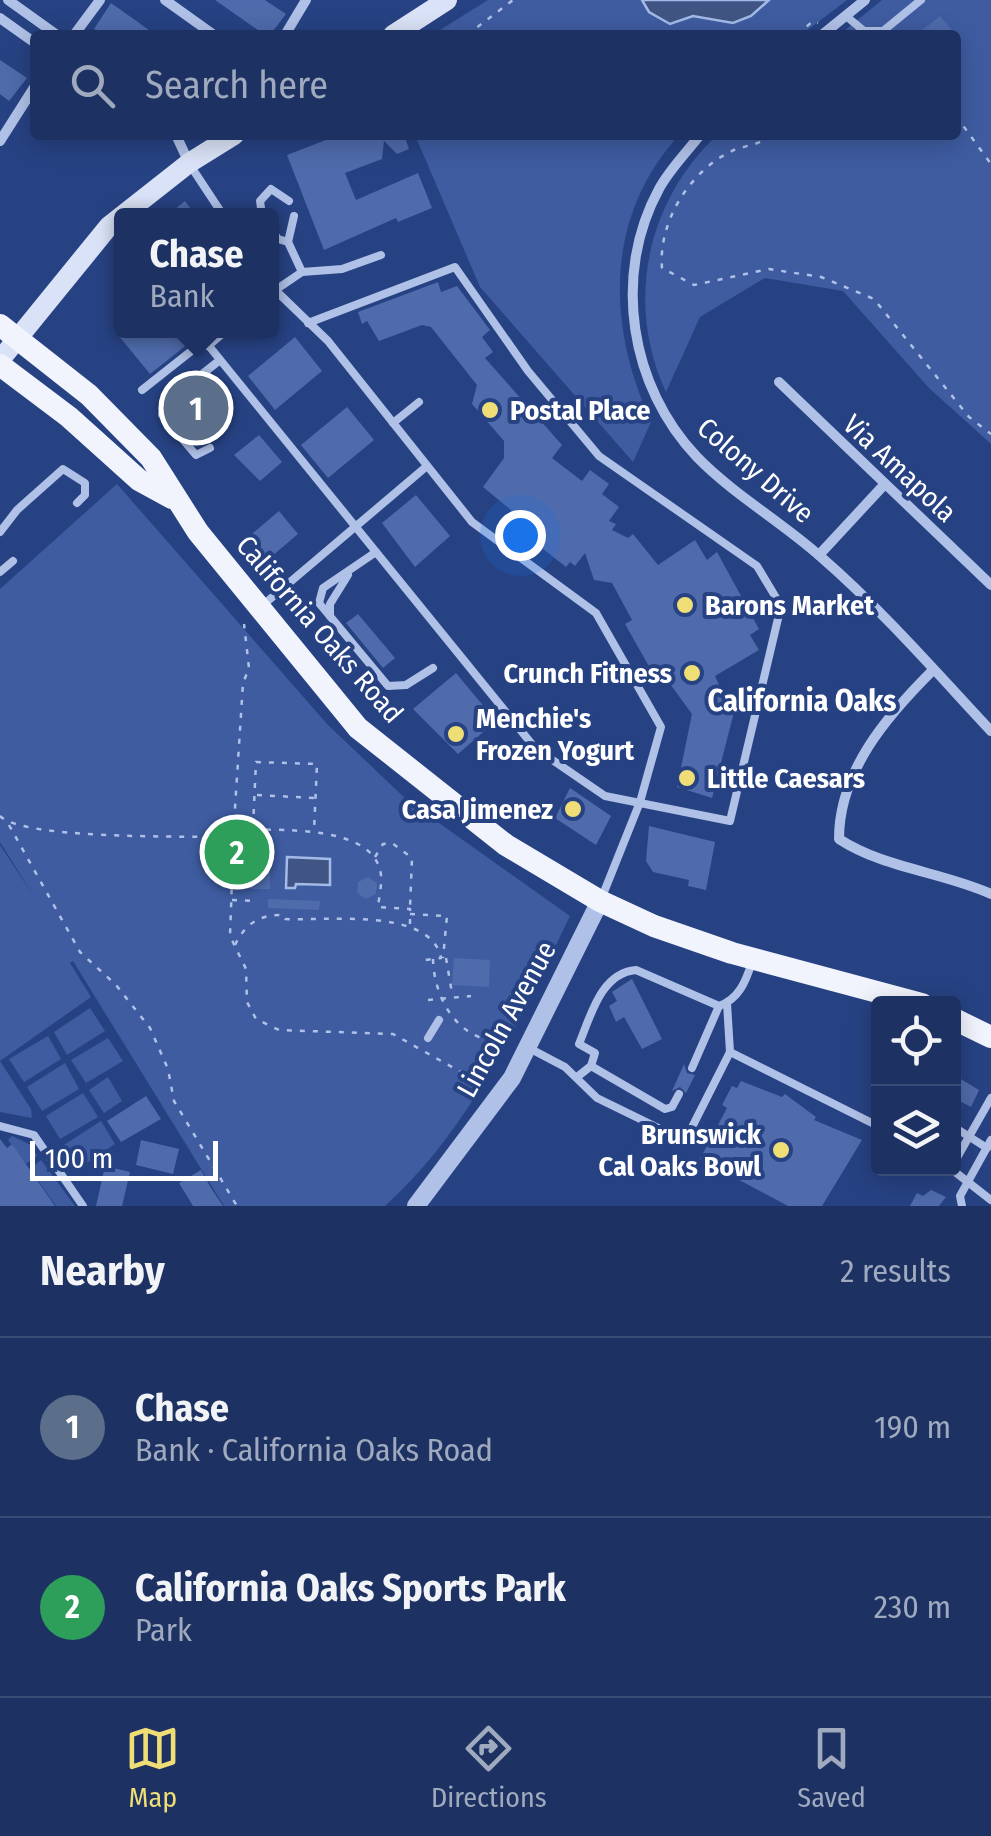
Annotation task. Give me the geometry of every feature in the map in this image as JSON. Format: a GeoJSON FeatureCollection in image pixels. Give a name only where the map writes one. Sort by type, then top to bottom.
{"type":"FeatureCollection","features":[{"type":"Feature","properties":{"kind":"main road"},"geometry":{"type":"LineString","coordinates":[[401,30],[448,0]]}},
{"type":"Feature","properties":{"kind":"main road"},"geometry":{"type":"LineString","coordinates":[[141,208],[189,163],[226,140]]}},
{"type":"Feature","properties":{"kind":"main road"},"geometry":{"type":"LineString","coordinates":[[0,362],[9,331],[114,234]]}},
{"type":"Feature","properties":{"kind":"main road","name":"California Oaks Road"},"geometry":{"type":"LineString","coordinates":[[9,331],[89,396],[151,458],[172,498],[252,616],[358,728],[506,846],[600,901],[654,926],[893,996]]}},
{"type":"Feature","properties":{"kind":"main road","name":"California Oaks Road"},"geometry":{"type":"LineString","coordinates":[[0,362],[70,417],[139,480],[172,498]]}},
{"type":"Feature","properties":{"kind":"main road"},"geometry":{"type":"LineString","coordinates":[[961,1021],[991,1036]]}},
{"type":"Feature","properties":{"kind":"street"},"geometry":{"type":"LineString","coordinates":[[8,0],[50,30]]}},
{"type":"Feature","properties":{"kind":"street"},"geometry":{"type":"LineString","coordinates":[[78,30],[100,0]]}},
{"type":"Feature","properties":{"kind":"street"},"geometry":{"type":"LineString","coordinates":[[164,0],[207,30]]}},
{"type":"Feature","properties":{"kind":"street"},"geometry":{"type":"LineString","coordinates":[[289,30],[306,0]]}},
{"type":"Feature","properties":{"kind":"street"},"geometry":{"type":"LineString","coordinates":[[828,30],[865,0]]}},
{"type":"Feature","properties":{"kind":"street"},"geometry":{"type":"LineString","coordinates":[[0,18],[30,40]]}},
{"type":"Feature","properties":{"kind":"street"},"geometry":{"type":"LineString","coordinates":[[2,135],[30,93]]}},
{"type":"Feature","properties":{"kind":"street"},"geometry":{"type":"LineString","coordinates":[[178,140],[189,163]]}},
{"type":"Feature","properties":{"kind":"street","name":"Colony Drive"},"geometry":{"type":"LineString","coordinates":[[696,140],[658,189],[636,253],[631,296],[637,343],[649,384],[696,456],[820,555],[890,622],[991,730]]}},
{"type":"Feature","properties":{"kind":"street","name":"Via Amapola"},"geometry":{"type":"LineString","coordinates":[[779,382],[883,486],[991,585]]}},
{"type":"Feature","properties":{"kind":"street"},"geometry":{"type":"LineString","coordinates":[[820,555],[883,486]]}},
{"type":"Feature","properties":{"kind":"street"},"geometry":{"type":"LineString","coordinates":[[932,671],[891,712],[863,753],[839,818],[839,838],[861,853],[952,877],[991,894]]}},
{"type":"Feature","properties":{"kind":"street","name":"Lincoln Avenue"},"geometry":{"type":"LineString","coordinates":[[416,1206],[512,1078],[600,901]]}},
{"type":"Feature","properties":{"kind":"lane"},"geometry":{"type":"LineString","coordinates":[[884,30],[921,0]]}},
{"type":"Feature","properties":{"kind":"lane"},"geometry":{"type":"LineString","coordinates":[[846,16],[863,30]]}},
{"type":"Feature","properties":{"kind":"lane"},"geometry":{"type":"LineString","coordinates":[[189,163],[218,208]]}},
{"type":"Feature","properties":{"kind":"lane"},"geometry":{"type":"LineString","coordinates":[[261,208],[260,202],[270,189],[289,200]]}},
{"type":"Feature","properties":{"kind":"lane"},"geometry":{"type":"LineString","coordinates":[[294,216],[288,242],[302,272]]}},
{"type":"Feature","properties":{"kind":"lane"},"geometry":{"type":"LineString","coordinates":[[279,239],[288,242]]}},
{"type":"Feature","properties":{"kind":"lane"},"geometry":{"type":"LineString","coordinates":[[279,286],[302,272],[342,270],[381,255]]}},
{"type":"Feature","properties":{"kind":"lane"},"geometry":{"type":"LineString","coordinates":[[202,338],[535,748],[605,796],[730,821],[781,606],[757,566],[599,456],[528,370],[455,268],[308,323]]}},
{"type":"Feature","properties":{"kind":"lane"},"geometry":{"type":"LineString","coordinates":[[279,296],[328,341],[472,522],[596,613],[661,727],[640,802],[600,901]]}},
{"type":"Feature","properties":{"kind":"lane"},"geometry":{"type":"LineString","coordinates":[[142,390],[214,338]]}},
{"type":"Feature","properties":{"kind":"lane"},"geometry":{"type":"LineString","coordinates":[[187,386],[220,360]]}},
{"type":"Feature","properties":{"kind":"lane"},"geometry":{"type":"LineString","coordinates":[[177,394],[163,406],[162,415],[196,455],[210,448]]}},
{"type":"Feature","properties":{"kind":"lane"},"geometry":{"type":"LineString","coordinates":[[393,423],[419,402]]}},
{"type":"Feature","properties":{"kind":"lane"},"geometry":{"type":"LineString","coordinates":[[252,616],[427,466]]}},
{"type":"Feature","properties":{"kind":"lane"},"geometry":{"type":"LineString","coordinates":[[0,532],[17,510],[68,469],[86,483],[85,495],[77,502]]}},
{"type":"Feature","properties":{"kind":"lane"},"geometry":{"type":"LineString","coordinates":[[376,552],[351,572],[332,580],[319,595],[319,603],[388,686],[406,685],[433,668]]}},
{"type":"Feature","properties":{"kind":"lane"},"geometry":{"type":"LineString","coordinates":[[0,572],[13,561]]}},
{"type":"Feature","properties":{"kind":"lane"},"geometry":{"type":"LineString","coordinates":[[331,618],[330,604],[351,572]]}},
{"type":"Feature","properties":{"kind":"lane"},"geometry":{"type":"LineString","coordinates":[[692,1068],[723,1005],[745,984],[753,958]]}},
{"type":"Feature","properties":{"kind":"lane"},"geometry":{"type":"LineString","coordinates":[[577,1078],[592,1066],[596,1053],[579,1044],[608,981],[621,971],[636,970],[723,1005]]}},
{"type":"Feature","properties":{"kind":"lane"},"geometry":{"type":"LineString","coordinates":[[527,1047],[577,1078],[597,1098],[685,1141],[730,1052],[723,1005]]}},
{"type":"Feature","properties":{"kind":"lane"},"geometry":{"type":"LineString","coordinates":[[428,1038],[439,1020]]}},
{"type":"Feature","properties":{"kind":"lane"},"geometry":{"type":"LineString","coordinates":[[730,1052],[871,1122]]}},
{"type":"Feature","properties":{"kind":"lane"},"geometry":{"type":"LineString","coordinates":[[592,1066],[668,1110],[679,1094]]}},
{"type":"Feature","properties":{"kind":"lane"},"geometry":{"type":"LineString","coordinates":[[961,1151],[991,1099]]}},
{"type":"Feature","properties":{"kind":"lane"},"geometry":{"type":"LineString","coordinates":[[0,1126],[34,1135],[83,1206]]}},
{"type":"Feature","properties":{"kind":"lane"},"geometry":{"type":"LineString","coordinates":[[961,1132],[989,1144],[960,1196],[965,1205]]}},
{"type":"Feature","properties":{"kind":"lane"},"geometry":{"type":"LineString","coordinates":[[961,1176],[991,1200]]}},
{"type":"Feature","properties":{"kind":"path"},"geometry":{"type":"LineString","coordinates":[[474,30],[513,0]]}},
{"type":"Feature","properties":{"kind":"path"},"geometry":{"type":"LineString","coordinates":[[805,30],[818,22]]}},
{"type":"Feature","properties":{"kind":"path"},"geometry":{"type":"LineString","coordinates":[[961,123],[991,164]]}},
{"type":"Feature","properties":{"kind":"path"},"geometry":{"type":"LineString","coordinates":[[758,140],[730,152],[694,178],[669,224],[662,268],[694,285],[755,270],[789,271],[821,278],[874,299],[969,417],[991,434]]}},
{"type":"Feature","properties":{"kind":"path"},"geometry":{"type":"LineString","coordinates":[[252,616],[249,668],[243,683],[230,900],[230,936],[248,976],[249,1008],[266,1027],[393,1034],[468,1076],[474,1092]]}},
{"type":"Feature","properties":{"kind":"path"},"geometry":{"type":"LineString","coordinates":[[215,838],[221,852],[241,852],[250,830],[256,762],[317,764],[314,832]]}},
{"type":"Feature","properties":{"kind":"path"},"geometry":{"type":"LineString","coordinates":[[254,795],[316,798]]}},
{"type":"Feature","properties":{"kind":"path"},"geometry":{"type":"LineString","coordinates":[[0,816],[9,825],[80,952],[116,985],[150,1028],[168,1070],[174,1101],[237,1206]]}},
{"type":"Feature","properties":{"kind":"path"},"geometry":{"type":"LineString","coordinates":[[215,838],[224,823],[250,830],[342,833],[375,859],[381,873],[378,907],[447,916],[444,958]]}},
{"type":"Feature","properties":{"kind":"path"},"geometry":{"type":"LineString","coordinates":[[9,825],[248,839]]}},
{"type":"Feature","properties":{"kind":"path"},"geometry":{"type":"LineString","coordinates":[[375,859],[380,847],[392,843],[412,858],[410,924]]}},
{"type":"Feature","properties":{"kind":"path"},"geometry":{"type":"LineString","coordinates":[[230,900],[257,902]]}},
{"type":"Feature","properties":{"kind":"path"},"geometry":{"type":"LineString","coordinates":[[235,946],[242,931],[267,914],[284,915],[284,919],[410,924],[435,941],[444,958],[453,994]]}},
{"type":"Feature","properties":{"kind":"path"},"geometry":{"type":"LineString","coordinates":[[424,960],[444,958]]}},
{"type":"Feature","properties":{"kind":"path"},"geometry":{"type":"LineString","coordinates":[[433,959],[438,996],[457,1021],[490,1042],[504,1042]]}},
{"type":"Feature","properties":{"kind":"path"},"geometry":{"type":"LineString","coordinates":[[428,1000],[453,994],[472,996]]}},
{"type":"Feature","properties":{"kind":"shaded area"},"geometry":{"type":"Polygon","coordinates":[[[488,0],[847,0],[808,30],[440,30],[488,0]]]}},
{"type":"Feature","properties":{"kind":"shaded area"},"geometry":{"type":"Polygon","coordinates":[[[642,0],[769,0],[751,16],[733,23],[693,16],[670,24],[649,12],[642,0]]]}},
{"type":"Feature","properties":{"kind":"shaded area"},"geometry":{"type":"Polygon","coordinates":[[[882,0],[991,0],[991,444],[929,388],[843,291],[765,278],[700,317],[666,392],[654,358],[645,290],[650,256],[673,191],[713,140],[961,140],[961,30],[845,30],[882,0]]]}},
{"type":"Feature","properties":{"kind":"shaded area"},"geometry":{"type":"Polygon","coordinates":[[[417,140],[675,140],[654,167],[637,201],[620,273],[626,348],[651,422],[633,462],[480,287],[417,140]]]}},
{"type":"Feature","properties":{"kind":"shaded area"},"geometry":{"type":"Polygon","coordinates":[[[117,484],[328,725],[408,801],[570,916],[469,1107],[416,1175],[385,1206],[224,1206],[73,961],[70,963],[91,997],[0,1061],[0,845],[35,898],[0,842],[0,589],[117,484]]]}},
{"type":"Feature","properties":{"kind":"shaded area"},"geometry":{"type":"Polygon","coordinates":[[[287,857],[330,859],[330,885],[296,884],[295,888],[286,888],[287,857]]]}},
{"type":"Feature","properties":{"kind":"shaded area"},"geometry":{"type":"Polygon","coordinates":[[[90,1008],[105,1031],[67,1055],[54,1032],[90,1008]]]}},
{"type":"Feature","properties":{"kind":"shaded area"},"geometry":{"type":"Polygon","coordinates":[[[48,1036],[61,1059],[24,1082],[9,1059],[48,1036]]]}},
{"type":"Feature","properties":{"kind":"shaded area"},"geometry":{"type":"Polygon","coordinates":[[[108,1038],[123,1061],[86,1083],[71,1060],[108,1038]]]}},
{"type":"Feature","properties":{"kind":"shaded area"},"geometry":{"type":"Polygon","coordinates":[[[0,1061],[31,1109],[32,1118],[0,1112],[0,1061]]]}},
{"type":"Feature","properties":{"kind":"shaded area"},"geometry":{"type":"Polygon","coordinates":[[[65,1063],[79,1089],[42,1111],[27,1087],[65,1063]]]}},
{"type":"Feature","properties":{"kind":"shaded area"},"geometry":{"type":"Polygon","coordinates":[[[108,1077],[122,1101],[104,1113],[89,1090],[108,1077]]]}},
{"type":"Feature","properties":{"kind":"shaded area"},"geometry":{"type":"Polygon","coordinates":[[[83,1093],[98,1117],[60,1139],[46,1116],[83,1093]]]}},
{"type":"Feature","properties":{"kind":"shaded area"},"geometry":{"type":"Polygon","coordinates":[[[101,1121],[115,1144],[79,1168],[64,1145],[101,1121]]]}},
{"type":"Feature","properties":{"kind":"shaded area"},"geometry":{"type":"Polygon","coordinates":[[[12,1136],[31,1145],[37,1156],[26,1164],[8,1140],[12,1136]]]}},
{"type":"Feature","properties":{"kind":"shaded area"},"geometry":{"type":"Polygon","coordinates":[[[41,1160],[75,1206],[56,1206],[30,1169],[41,1160]]]}},
{"type":"Feature","properties":{"kind":"building"},"geometry":{"type":"Polygon","coordinates":[[[215,0],[265,0],[286,14],[274,30],[258,30],[215,0]]]}},
{"type":"Feature","properties":{"kind":"building"},"geometry":{"type":"Polygon","coordinates":[[[111,3],[149,30],[96,30],[111,3]]]}},
{"type":"Feature","properties":{"kind":"building"},"geometry":{"type":"Polygon","coordinates":[[[940,16],[952,30],[922,30],[940,16]]]}},
{"type":"Feature","properties":{"kind":"building"},"geometry":{"type":"Polygon","coordinates":[[[0,60],[27,78],[9,101],[0,94],[0,60]]]}},
{"type":"Feature","properties":{"kind":"building"},"geometry":{"type":"Polygon","coordinates":[[[326,140],[406,140],[409,149],[397,154],[384,141],[382,159],[345,173],[356,200],[418,173],[432,208],[398,222],[396,218],[324,250],[287,155],[326,140]]]}},
{"type":"Feature","properties":{"kind":"building"},"geometry":{"type":"Polygon","coordinates":[[[438,282],[441,292],[457,286],[490,330],[482,337],[493,352],[485,358],[562,445],[552,458],[582,481],[590,470],[609,484],[602,494],[619,507],[609,521],[616,524],[612,530],[628,538],[633,534],[658,565],[695,540],[707,560],[717,552],[759,629],[750,635],[759,650],[715,676],[733,716],[712,798],[677,787],[692,714],[662,673],[655,677],[625,624],[632,620],[612,583],[594,580],[585,553],[575,566],[570,562],[566,567],[514,526],[518,521],[510,514],[512,511],[483,487],[504,458],[504,441],[472,404],[477,385],[431,327],[422,325],[379,341],[367,321],[362,324],[358,312],[438,282]]]}},
{"type":"Feature","properties":{"kind":"building"},"geometry":{"type":"Polygon","coordinates":[[[295,337],[322,371],[275,410],[248,376],[295,337]]]}},
{"type":"Feature","properties":{"kind":"building"},"geometry":{"type":"Polygon","coordinates":[[[121,338],[192,338],[193,340],[150,374],[121,338]]]}},
{"type":"Feature","properties":{"kind":"building"},"geometry":{"type":"Polygon","coordinates":[[[206,381],[226,406],[190,436],[170,410],[184,393],[206,381]]]}},
{"type":"Feature","properties":{"kind":"building"},"geometry":{"type":"Polygon","coordinates":[[[347,407],[374,440],[328,478],[301,445],[347,407]]]}},
{"type":"Feature","properties":{"kind":"building"},"geometry":{"type":"Polygon","coordinates":[[[259,435],[282,462],[260,481],[234,455],[259,435]]]}},
{"type":"Feature","properties":{"kind":"building"},"geometry":{"type":"Polygon","coordinates":[[[416,495],[450,536],[415,567],[382,523],[416,495]]]}},
{"type":"Feature","properties":{"kind":"building"},"geometry":{"type":"Polygon","coordinates":[[[279,511],[298,534],[265,562],[246,539],[279,511]]]}},
{"type":"Feature","properties":{"kind":"building"},"geometry":{"type":"Polygon","coordinates":[[[358,614],[395,658],[383,668],[346,623],[358,614]]]}},
{"type":"Feature","properties":{"kind":"building"},"geometry":{"type":"Polygon","coordinates":[[[456,673],[496,721],[458,754],[413,709],[456,673]]]}},
{"type":"Feature","properties":{"kind":"building"},"geometry":{"type":"Polygon","coordinates":[[[570,788],[611,816],[596,845],[555,818],[570,788]]]}},
{"type":"Feature","properties":{"kind":"building"},"geometry":{"type":"Polygon","coordinates":[[[649,826],[715,842],[706,890],[688,886],[689,880],[653,872],[646,861],[649,826]]]}},
{"type":"Feature","properties":{"kind":"building"},"geometry":{"type":"Polygon","coordinates":[[[251,859],[270,859],[270,889],[250,889],[251,859]]]}},
{"type":"Feature","properties":{"kind":"building"},"geometry":{"type":"Polygon","coordinates":[[[368,877],[377,883],[376,894],[366,899],[357,893],[358,882],[368,877]]]}},
{"type":"Feature","properties":{"kind":"building"},"geometry":{"type":"Polygon","coordinates":[[[268,899],[320,901],[319,910],[268,908],[268,899]]]}},
{"type":"Feature","properties":{"kind":"building"},"geometry":{"type":"Polygon","coordinates":[[[454,958],[490,960],[489,987],[452,985],[454,958]]]}},
{"type":"Feature","properties":{"kind":"building"},"geometry":{"type":"Polygon","coordinates":[[[632,979],[662,1039],[642,1049],[624,1017],[616,1022],[609,1006],[617,1001],[612,992],[632,979]]]}},
{"type":"Feature","properties":{"kind":"building"},"geometry":{"type":"Polygon","coordinates":[[[684,1064],[687,1073],[695,1075],[686,1093],[680,1087],[672,1091],[684,1064]]]}},
{"type":"Feature","properties":{"kind":"building"},"geometry":{"type":"Polygon","coordinates":[[[961,1079],[979,1090],[971,1107],[961,1102],[961,1079]]]}},
{"type":"Feature","properties":{"kind":"building","name":"Brunswick Cal Oaks Bowl"},"geometry":{"type":"Polygon","coordinates":[[[741,1081],[782,1097],[785,1094],[816,1117],[814,1120],[862,1140],[822,1206],[788,1206],[700,1159],[727,1108],[722,1105],[732,1086],[737,1088],[741,1081]]]}},
{"type":"Feature","properties":{"kind":"building"},"geometry":{"type":"Polygon","coordinates":[[[146,1096],[161,1119],[121,1142],[107,1121],[146,1096]]]}},
{"type":"Feature","properties":{"kind":"building"},"geometry":{"type":"Polygon","coordinates":[[[0,1139],[7,1148],[12,1144],[55,1206],[0,1206],[0,1139]]]}},
{"type":"Feature","properties":{"kind":"building"},"geometry":{"type":"Polygon","coordinates":[[[141,1140],[179,1149],[173,1174],[136,1165],[141,1140]]]}},
{"type":"Feature","properties":{"kind":"building"},"geometry":{"type":"Polygon","coordinates":[[[105,1166],[130,1172],[122,1206],[96,1206],[105,1166]]]}},
{"type":"Feature","properties":{"kind":"building"},"geometry":{"type":"Polygon","coordinates":[[[201,1170],[223,1206],[193,1206],[179,1183],[201,1170]]]}},
{"type":"Feature","properties":{"kind":"building"},"geometry":{"type":"Polygon","coordinates":[[[931,1190],[946,1197],[939,1206],[910,1206],[917,1193],[923,1196],[931,1190]]]}},
{"type":"Feature","properties":{"kind":"place","name":"Chase"},"geometry":{"type":"Point","coordinates":[196,408]}},
{"type":"Feature","properties":{"kind":"place","name":"Postal Place"},"geometry":{"type":"Point","coordinates":[490,410]}},
{"type":"Feature","properties":{"kind":"place","name":"Barons Market"},"geometry":{"type":"Point","coordinates":[685,605]}},
{"type":"Feature","properties":{"kind":"place","name":"Crunch Fitness"},"geometry":{"type":"Point","coordinates":[692,673]}},
{"type":"Feature","properties":{"kind":"place","name":"Menchie's Frozen Yogurt"},"geometry":{"type":"Point","coordinates":[456,734]}},
{"type":"Feature","properties":{"kind":"place","name":"Little Caesars"},"geometry":{"type":"Point","coordinates":[687,778]}},
{"type":"Feature","properties":{"kind":"place","name":"Casa Jimenez"},"geometry":{"type":"Point","coordinates":[573,809]}},
{"type":"Feature","properties":{"kind":"place","name":"California Oaks Sports Park"},"geometry":{"type":"Point","coordinates":[237,852]}},
{"type":"Feature","properties":{"kind":"place","name":"Brunswick Cal Oaks Bowl"},"geometry":{"type":"Point","coordinates":[781,1150]}},
{"type":"Feature","properties":{"kind":"district","name":"California Oaks"},"geometry":{"type":"Point","coordinates":[802,701]}}]}
